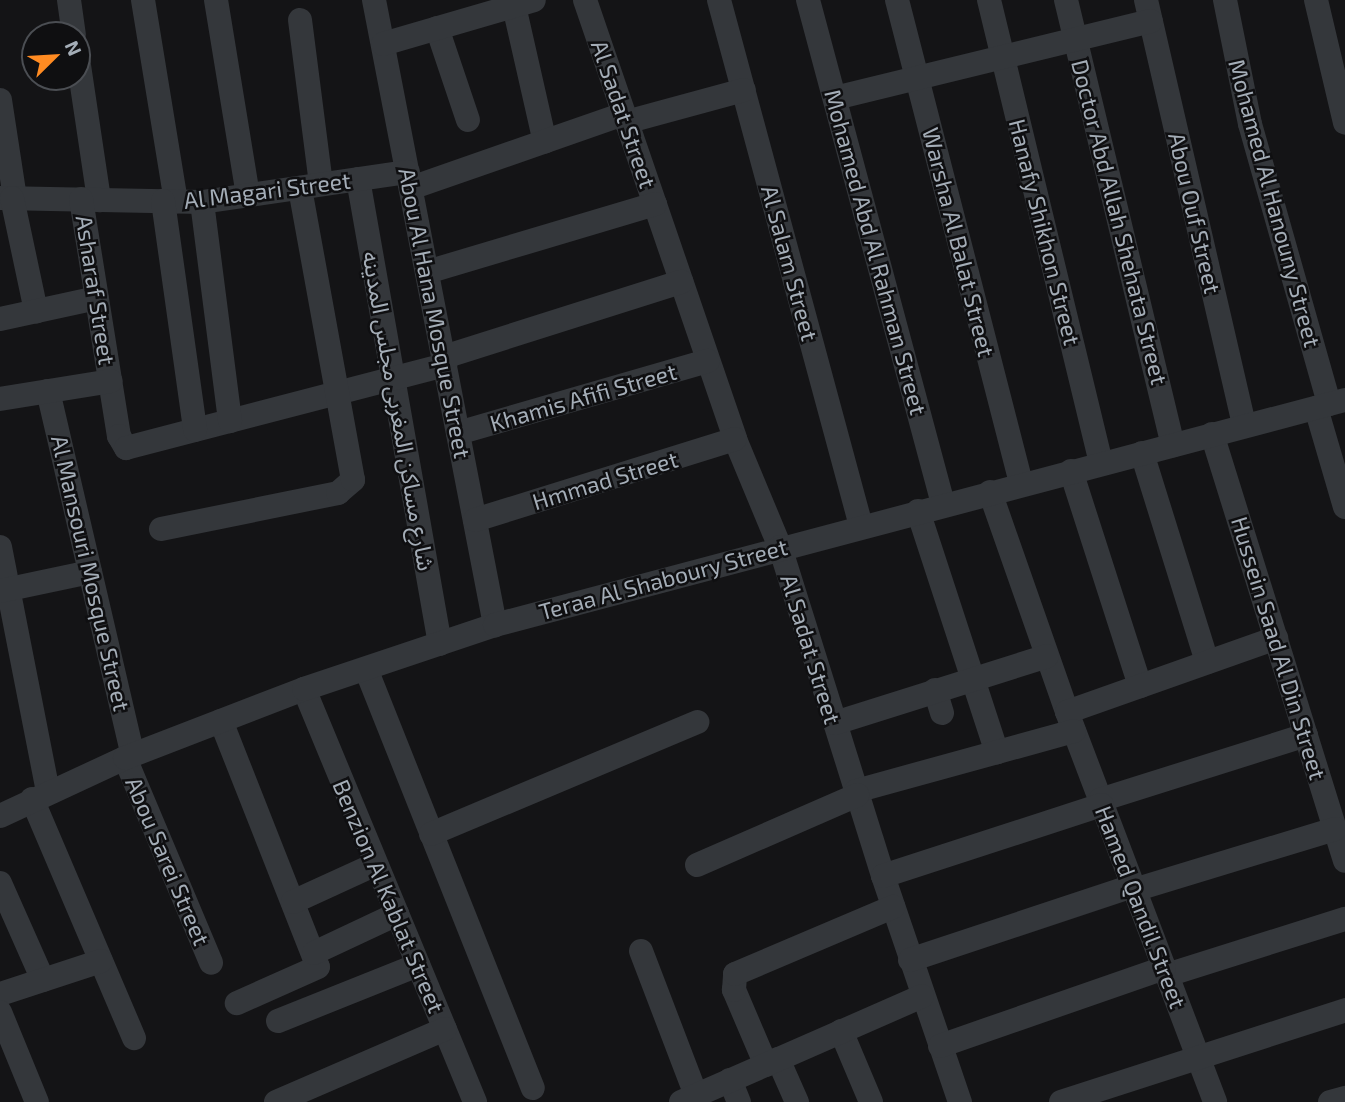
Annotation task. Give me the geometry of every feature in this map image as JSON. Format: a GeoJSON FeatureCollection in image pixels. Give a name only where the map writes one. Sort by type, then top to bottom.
{"type":"FeatureCollection","features":[{"type":"Feature","properties":{"kind":"street"},"geometry":{"type":"LineString","coordinates":[[69,0],[73,21]]}},
{"type":"Feature","properties":{"kind":"street"},"geometry":{"type":"LineString","coordinates":[[143,0],[195,430],[393,379],[681,282]]}},
{"type":"Feature","properties":{"kind":"street"},"geometry":{"type":"LineString","coordinates":[[216,0],[248,195]]}},
{"type":"Feature","properties":{"kind":"street","name":"Abou Al Hana Mosque Street"},"geometry":{"type":"LineString","coordinates":[[374,0],[495,625]]}},
{"type":"Feature","properties":{"kind":"street","name":"Al Sadat Street"},"geometry":{"type":"LineString","coordinates":[[585,0],[735,439],[780,547],[910,960],[960,1102]]}},
{"type":"Feature","properties":{"kind":"street","name":"Al Salam Street"},"geometry":{"type":"LineString","coordinates":[[719,0],[861,526]]}},
{"type":"Feature","properties":{"kind":"street","name":"Mohamed Abd Al Rahman Street"},"geometry":{"type":"LineString","coordinates":[[808,0],[943,504]]}},
{"type":"Feature","properties":{"kind":"street","name":"Warsha Al Balat Street"},"geometry":{"type":"LineString","coordinates":[[897,0],[1021,484]]}},
{"type":"Feature","properties":{"kind":"street","name":"Hanafy Shikhon Street"},"geometry":{"type":"LineString","coordinates":[[989,0],[1101,463]]}},
{"type":"Feature","properties":{"kind":"street","name":"Doctor Abd Allah Shehata Street"},"geometry":{"type":"LineString","coordinates":[[1066,0],[1173,445]]}},
{"type":"Feature","properties":{"kind":"street","name":"Mohamed Al Hanouny Street"},"geometry":{"type":"LineString","coordinates":[[1225,0],[1250,124],[1330,404],[1345,507]]}},
{"type":"Feature","properties":{"kind":"street"},"geometry":{"type":"LineString","coordinates":[[1316,0],[1334,30],[1345,123]]}},
{"type":"Feature","properties":{"kind":"street"},"geometry":{"type":"LineString","coordinates":[[383,44],[524,3],[545,142]]}},
{"type":"Feature","properties":{"kind":"street"},"geometry":{"type":"LineString","coordinates":[[835,98],[1075,40],[1148,11]]}},
{"type":"Feature","properties":{"kind":"street","name":"Abou Ouf Street"},"geometry":{"type":"LineString","coordinates":[[1148,11],[1244,426]]}},
{"type":"Feature","properties":{"kind":"street"},"geometry":{"type":"LineString","coordinates":[[161,529],[347,488],[353,480],[337,393],[310,186],[300,20]]}},
{"type":"Feature","properties":{"kind":"street"},"geometry":{"type":"LineString","coordinates":[[437,28],[468,120]]}},
{"type":"Feature","properties":{"kind":"street","name":"Al Magari Street"},"geometry":{"type":"LineString","coordinates":[[9,198],[202,202],[358,179],[409,180],[625,118],[744,90]]}},
{"type":"Feature","properties":{"kind":"street","name":"Asharaf Street"},"geometry":{"type":"LineString","coordinates":[[80,91],[97,298],[120,440],[126,448],[195,430]]}},
{"type":"Feature","properties":{"kind":"street"},"geometry":{"type":"LineString","coordinates":[[0,100],[9,198],[36,311]]}},
{"type":"Feature","properties":{"kind":"street","name":"شارع مساكن المغربى مجلس المدينه"},"geometry":{"type":"LineString","coordinates":[[358,179],[440,644]]}},
{"type":"Feature","properties":{"kind":"street"},"geometry":{"type":"LineString","coordinates":[[202,202],[230,421]]}},
{"type":"Feature","properties":{"kind":"street"},"geometry":{"type":"LineString","coordinates":[[427,272],[655,204]]}},
{"type":"Feature","properties":{"kind":"street"},"geometry":{"type":"LineString","coordinates":[[0,319],[97,298]]}},
{"type":"Feature","properties":{"kind":"street","name":"Khamis Afifi Street"},"geometry":{"type":"LineString","coordinates":[[458,433],[708,361]]}},
{"type":"Feature","properties":{"kind":"street","name":"Asharaf Street"},"geometry":{"type":"LineString","coordinates":[[0,399],[111,381]]}},
{"type":"Feature","properties":{"kind":"street","name":"Al Mansouri Mosque Street"},"geometry":{"type":"LineString","coordinates":[[48,391],[129,757]]}},
{"type":"Feature","properties":{"kind":"street","name":"Teraa Al Shaboury Street"},"geometry":{"type":"LineString","coordinates":[[0,816],[129,757],[221,721],[304,689],[495,625],[780,547],[1330,404]]}},
{"type":"Feature","properties":{"kind":"street","name":"Hussein Saad Al Din Street"},"geometry":{"type":"LineString","coordinates":[[1212,434],[1345,861]]}},
{"type":"Feature","properties":{"kind":"street","name":"Hmmad Street"},"geometry":{"type":"LineString","coordinates":[[475,520],[735,439]]}},
{"type":"Feature","properties":{"kind":"street"},"geometry":{"type":"LineString","coordinates":[[1142,453],[1207,662]]}},
{"type":"Feature","properties":{"kind":"street"},"geometry":{"type":"LineString","coordinates":[[1071,471],[1140,686]]}},
{"type":"Feature","properties":{"kind":"street","name":"Hamed Qandil Street"},"geometry":{"type":"LineString","coordinates":[[990,492],[1070,722],[1215,1102]]}},
{"type":"Feature","properties":{"kind":"street"},"geometry":{"type":"LineString","coordinates":[[918,511],[997,752]]}},
{"type":"Feature","properties":{"kind":"street"},"geometry":{"type":"LineString","coordinates":[[0,547],[4,590],[40,796],[134,1038]]}},
{"type":"Feature","properties":{"kind":"street"},"geometry":{"type":"LineString","coordinates":[[4,590],[90,572]]}},
{"type":"Feature","properties":{"kind":"street"},"geometry":{"type":"LineString","coordinates":[[697,865],[856,793],[997,752],[1070,722],[1140,686],[1276,638]]}},
{"type":"Feature","properties":{"kind":"street"},"geometry":{"type":"LineString","coordinates":[[835,723],[1047,656]]}},
{"type":"Feature","properties":{"kind":"street"},"geometry":{"type":"LineString","coordinates":[[366,668],[533,1088]]}},
{"type":"Feature","properties":{"kind":"street","name":"Benzion Al Kablat Street"},"geometry":{"type":"LineString","coordinates":[[304,689],[475,1102]]}},
{"type":"Feature","properties":{"kind":"street"},"geometry":{"type":"LineString","coordinates":[[935,690],[942,713]]}},
{"type":"Feature","properties":{"kind":"street"},"geometry":{"type":"LineString","coordinates":[[221,721],[314,953],[317,970],[237,1003]]}},
{"type":"Feature","properties":{"kind":"street"},"geometry":{"type":"LineString","coordinates":[[432,834],[697,722]]}},
{"type":"Feature","properties":{"kind":"street"},"geometry":{"type":"LineString","coordinates":[[883,876],[1306,735]]}},
{"type":"Feature","properties":{"kind":"street","name":"Abou Sarei Street"},"geometry":{"type":"LineString","coordinates":[[129,757],[212,963]]}},
{"type":"Feature","properties":{"kind":"street"},"geometry":{"type":"LineString","coordinates":[[910,960],[1134,888],[1335,829]]}},
{"type":"Feature","properties":{"kind":"street"},"geometry":{"type":"LineString","coordinates":[[293,902],[376,864]]}},
{"type":"Feature","properties":{"kind":"street"},"geometry":{"type":"LineString","coordinates":[[0,883],[43,980]]}},
{"type":"Feature","properties":{"kind":"street"},"geometry":{"type":"LineString","coordinates":[[797,1102],[772,1062],[732,982],[742,969],[893,907]]}},
{"type":"Feature","properties":{"kind":"street"},"geometry":{"type":"LineString","coordinates":[[314,953],[397,914]]}},
{"type":"Feature","properties":{"kind":"street"},"geometry":{"type":"LineString","coordinates":[[940,1046],[1166,972],[1345,919]]}},
{"type":"Feature","properties":{"kind":"street"},"geometry":{"type":"LineString","coordinates":[[641,951],[689,1099],[734,1091],[772,1062],[922,996]]}},
{"type":"Feature","properties":{"kind":"street"},"geometry":{"type":"LineString","coordinates":[[0,994],[102,961]]}},
{"type":"Feature","properties":{"kind":"street"},"geometry":{"type":"LineString","coordinates":[[278,1021],[418,965]]}},
{"type":"Feature","properties":{"kind":"street"},"geometry":{"type":"LineString","coordinates":[[1061,1102],[1345,1010]]}},
{"type":"Feature","properties":{"kind":"street"},"geometry":{"type":"LineString","coordinates":[[0,1012],[37,1102]]}},
{"type":"Feature","properties":{"kind":"street"},"geometry":{"type":"LineString","coordinates":[[276,1102],[445,1030]]}},
{"type":"Feature","properties":{"kind":"street"},"geometry":{"type":"LineString","coordinates":[[841,1031],[870,1102]]}},
{"type":"Feature","properties":{"kind":"street"},"geometry":{"type":"LineString","coordinates":[[1330,1102],[1345,1098]]}}]}
